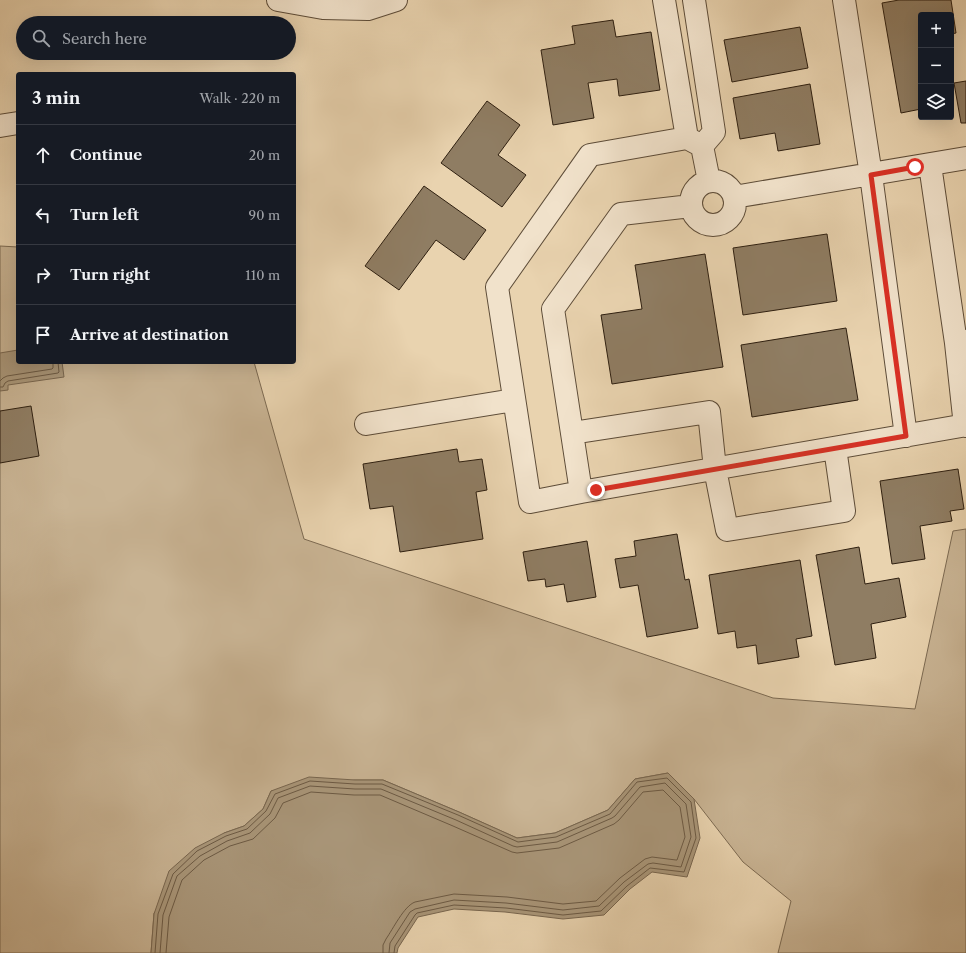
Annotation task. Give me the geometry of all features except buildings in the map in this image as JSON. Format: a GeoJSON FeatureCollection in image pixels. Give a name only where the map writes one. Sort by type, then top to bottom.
{"type":"FeatureCollection","features":[{"type":"Feature","properties":{"kind":"street"},"geometry":{"type":"LineString","coordinates":[[278,0],[323,8],[368,9],[396,0]]}},
{"type":"Feature","properties":{"kind":"street"},"geometry":{"type":"LineString","coordinates":[[664,0],[695,142],[709,182]]}},
{"type":"Feature","properties":{"kind":"street"},"geometry":{"type":"LineString","coordinates":[[694,0],[714,132],[695,142],[590,155],[497,287],[530,502],[966,426],[961,342],[930,165]]}},
{"type":"Feature","properties":{"kind":"street"},"geometry":{"type":"LineString","coordinates":[[844,0],[871,175],[906,436]]}},
{"type":"Feature","properties":{"kind":"street"},"geometry":{"type":"LineString","coordinates":[[0,126],[16,123]]}},
{"type":"Feature","properties":{"kind":"street"},"geometry":{"type":"LineString","coordinates":[[734,197],[966,158]]}},
{"type":"Feature","properties":{"kind":"street"},"geometry":{"type":"LineString","coordinates":[[718,182],[725,184],[734,197],[734,212],[724,223],[708,225],[702,223],[692,213],[690,206],[693,192],[704,183],[718,182]]}},
{"type":"Feature","properties":{"kind":"street"},"geometry":{"type":"LineString","coordinates":[[581,492],[553,309],[621,214],[690,206]]}},
{"type":"Feature","properties":{"kind":"street"},"geometry":{"type":"LineString","coordinates":[[366,424],[514,400]]}},
{"type":"Feature","properties":{"kind":"street"},"geometry":{"type":"LineString","coordinates":[[572,433],[709,412],[715,469],[727,530],[844,511],[835,448]]}},
{"type":"Feature","properties":{"kind":"shaded area"},"geometry":{"type":"Polygon","coordinates":[[[0,246],[16,247],[16,364],[255,364],[304,539],[773,698],[915,709],[953,531],[966,529],[966,953],[778,953],[791,901],[743,862],[694,799],[668,773],[635,779],[608,810],[555,833],[517,838],[383,780],[355,780],[271,791],[263,809],[244,826],[224,833],[154,913],[151,953],[0,953],[0,246]]]}},
{"type":"Feature","properties":{"kind":"water"},"geometry":{"type":"Polygon","coordinates":[[[16,350],[16,364],[62,364],[64,377],[8,385],[8,390],[0,391],[0,353],[16,350]]]}},
{"type":"Feature","properties":{"kind":"water"},"geometry":{"type":"Polygon","coordinates":[[[668,773],[694,799],[700,838],[687,877],[652,872],[630,889],[604,915],[563,919],[505,912],[454,909],[418,917],[398,948],[397,953],[151,953],[154,914],[169,871],[195,848],[224,833],[244,826],[263,809],[271,791],[309,777],[383,780],[517,838],[555,833],[608,810],[635,779],[668,773]]]}},
{"type":"Feature","properties":{"kind":"route"},"geometry":{"type":"LineString","coordinates":[[596,490],[906,436],[871,175],[915,167]]}}]}
